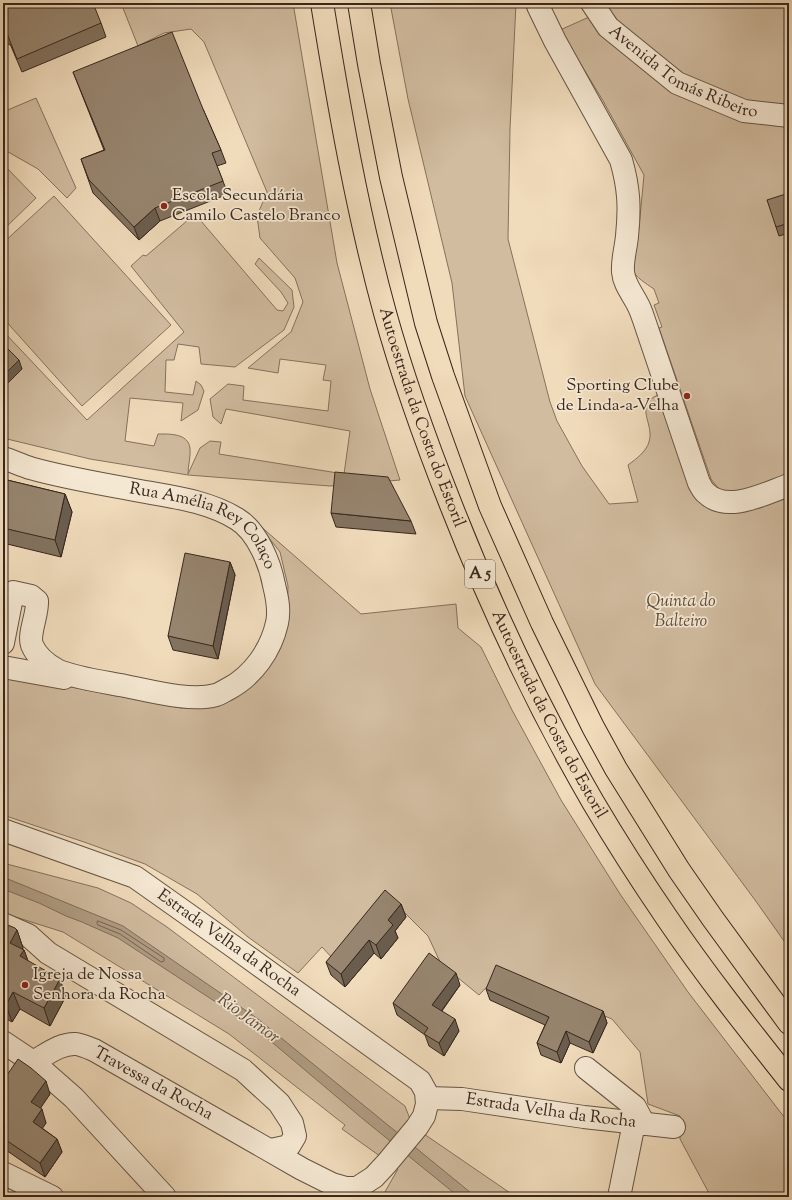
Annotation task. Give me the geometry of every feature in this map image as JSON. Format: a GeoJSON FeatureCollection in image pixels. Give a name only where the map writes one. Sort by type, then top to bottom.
{"type":"FeatureCollection","features":[{"type":"Feature","properties":{"kind":"highway","name":"Autoestrada da Costa do Estoril"},"geometry":{"type":"LineString","coordinates":[[322,3],[344,135],[385,312],[402,370],[431,453],[482,580],[534,691],[594,803],[667,918],[732,1008],[789,1080]]}},
{"type":"Feature","properties":{"kind":"highway","name":"Autoestrada da Costa do Estoril"},"geometry":{"type":"LineString","coordinates":[[359,3],[370,72],[392,184],[426,323],[445,383],[490,506],[542,623],[590,721],[616,769],[713,919],[789,1022]]}},
{"type":"Feature","properties":{"kind":"street"},"geometry":{"type":"LineString","coordinates":[[539,3],[538,6],[555,41],[621,160],[627,182],[629,204],[629,222],[627,241],[623,257],[623,274],[628,288],[637,302],[644,320],[699,483],[706,493],[716,500],[728,502],[740,502],[789,485]]}},
{"type":"Feature","properties":{"kind":"street","name":"Avenida Tomás Ribeiro"},"geometry":{"type":"LineString","coordinates":[[592,3],[608,27],[677,84],[744,111],[789,116]]}},
{"type":"Feature","properties":{"kind":"street","name":"Rua Amélia Rey Colaço"},"geometry":{"type":"LineString","coordinates":[[3,458],[37,469],[88,481],[187,500],[218,508],[239,520],[252,533],[262,550],[273,579],[278,602],[277,623],[267,651],[253,670],[238,684],[217,695],[201,697],[179,696],[97,681]]}},
{"type":"Feature","properties":{"kind":"street"},"geometry":{"type":"LineString","coordinates":[[3,643],[6,605],[12,592],[31,596],[36,601],[37,607],[32,628],[29,652],[24,660],[16,665],[5,667]]}},
{"type":"Feature","properties":{"kind":"street"},"geometry":{"type":"LineString","coordinates":[[31,643],[36,653],[46,663],[58,670],[97,681]]}},
{"type":"Feature","properties":{"kind":"street"},"geometry":{"type":"LineString","coordinates":[[5,667],[48,676],[97,681]]}},
{"type":"Feature","properties":{"kind":"street","name":"Estrada Velha da Rocha"},"geometry":{"type":"LineString","coordinates":[[3,830],[136,877],[420,1081],[426,1092],[427,1098],[462,1099],[584,1117],[674,1127]]}},
{"type":"Feature","properties":{"kind":"street"},"geometry":{"type":"LineString","coordinates":[[3,924],[28,935],[48,953],[243,1070],[279,1103],[292,1123],[295,1136],[289,1146],[271,1150]]}},
{"type":"Feature","properties":{"kind":"street"},"geometry":{"type":"LineString","coordinates":[[3,1042],[33,1062],[74,1098],[165,1197]]}},
{"type":"Feature","properties":{"kind":"street","name":"Travessa da Rocha"},"geometry":{"type":"LineString","coordinates":[[33,1062],[64,1046],[76,1044],[94,1050],[271,1150]]}},
{"type":"Feature","properties":{"kind":"street"},"geometry":{"type":"LineString","coordinates":[[586,1068],[635,1107],[639,1123],[619,1197]]}},
{"type":"Feature","properties":{"kind":"street"},"geometry":{"type":"LineString","coordinates":[[271,1150],[302,1169],[332,1184],[346,1188],[357,1188],[374,1177],[387,1164],[417,1127],[424,1116],[427,1098]]}},
{"type":"Feature","properties":{"kind":"street"},"geometry":{"type":"LineString","coordinates":[[3,1172],[52,1197]]}},
{"type":"Feature","properties":{"kind":"green space"},"geometry":{"type":"Polygon","coordinates":[[[121,3],[293,3],[337,263],[370,389],[400,480],[330,486],[188,475],[90,459],[3,438],[3,331],[87,420],[184,332],[131,266],[143,255],[146,256],[195,214],[277,310],[283,311],[288,303],[281,292],[255,264],[259,258],[292,290],[294,307],[284,330],[235,367],[201,364],[199,347],[178,344],[174,360],[166,360],[165,392],[193,395],[196,381],[201,385],[204,391],[198,410],[181,421],[183,403],[130,398],[125,441],[154,446],[158,434],[172,434],[186,439],[190,448],[188,474],[200,448],[210,441],[221,442],[219,454],[344,474],[350,431],[226,409],[221,424],[213,417],[210,399],[228,384],[244,386],[243,400],[328,411],[331,381],[323,380],[326,365],[280,359],[278,373],[248,368],[291,332],[303,302],[295,278],[260,238],[257,216],[267,192],[204,42],[191,29],[164,33],[138,46],[121,3]]]}},
{"type":"Feature","properties":{"kind":"green space","name":"Quinta do Balteiro"},"geometry":{"type":"Polygon","coordinates":[[[390,3],[516,3],[510,129],[508,239],[550,402],[557,421],[582,466],[609,504],[638,502],[628,465],[648,446],[650,435],[646,416],[647,404],[651,399],[658,395],[697,497],[789,495],[789,948],[595,684],[465,396],[452,283],[408,99],[390,3]]]}},
{"type":"Feature","properties":{"kind":"green space"},"geometry":{"type":"Polygon","coordinates":[[[592,3],[789,4],[789,474],[739,492],[721,492],[711,479],[659,328],[662,327],[654,305],[659,303],[654,289],[639,278],[631,269],[639,228],[644,175],[602,99],[560,30],[598,13],[592,3]]]}},
{"type":"Feature","properties":{"kind":"green space"},"geometry":{"type":"Polygon","coordinates":[[[36,98],[76,188],[67,198],[38,169],[3,149],[3,112],[36,98]]]}},
{"type":"Feature","properties":{"kind":"green space"},"geometry":{"type":"Polygon","coordinates":[[[3,164],[36,198],[3,230],[3,164]]]}},
{"type":"Feature","properties":{"kind":"green space"},"geometry":{"type":"Polygon","coordinates":[[[54,196],[171,325],[82,406],[3,318],[3,243],[54,196]]]}},
{"type":"Feature","properties":{"kind":"green space"},"geometry":{"type":"Polygon","coordinates":[[[258,524],[361,614],[456,604],[458,628],[481,647],[512,710],[561,800],[620,894],[688,992],[789,1122],[789,1197],[711,1197],[680,1139],[680,1116],[648,1104],[640,1052],[612,1019],[500,973],[479,995],[441,964],[428,936],[391,899],[335,961],[322,947],[298,973],[248,937],[197,894],[145,864],[3,815],[3,674],[181,708],[204,707],[287,624],[288,586],[280,552],[258,524]]]}},
{"type":"Feature","properties":{"kind":"green space"},"geometry":{"type":"Polygon","coordinates":[[[3,863],[98,888],[131,903],[167,927],[405,1106],[410,1119],[424,1134],[516,1197],[382,1197],[398,1169],[342,1129],[345,1125],[229,1034],[63,932],[3,913],[3,863]]]}},
{"type":"Feature","properties":{"kind":"water","name":"Rio Jamor"},"geometry":{"type":"Polygon","coordinates":[[[3,877],[123,926],[258,1019],[476,1197],[459,1197],[363,1119],[254,1027],[118,938],[39,903],[3,889],[3,877]]]}},
{"type":"Feature","properties":{"kind":"building"},"geometry":{"type":"Polygon","coordinates":[[[3,3],[93,3],[101,23],[17,59],[6,31],[3,32],[3,3]]]}},
{"type":"Feature","properties":{"kind":"building"},"geometry":{"type":"Polygon","coordinates":[[[172,32],[221,150],[212,153],[223,181],[155,208],[134,227],[89,180],[81,159],[105,150],[73,72],[172,32]]]}},
{"type":"Feature","properties":{"kind":"building"},"geometry":{"type":"Polygon","coordinates":[[[789,193],[789,223],[776,227],[767,200],[789,193]]]}},
{"type":"Feature","properties":{"kind":"building"},"geometry":{"type":"Polygon","coordinates":[[[3,344],[19,360],[5,374],[3,373],[3,344]]]}},
{"type":"Feature","properties":{"kind":"building"},"geometry":{"type":"Polygon","coordinates":[[[335,472],[388,477],[411,521],[331,513],[335,472]]]}},
{"type":"Feature","properties":{"kind":"building"},"geometry":{"type":"Polygon","coordinates":[[[3,479],[65,494],[55,540],[3,528],[3,479]]]}},
{"type":"Feature","properties":{"kind":"building"},"geometry":{"type":"Polygon","coordinates":[[[185,553],[230,562],[213,646],[168,636],[185,553]]]}},
{"type":"Feature","properties":{"kind":"building"},"geometry":{"type":"Polygon","coordinates":[[[385,890],[401,904],[388,920],[393,925],[376,945],[369,940],[341,974],[326,962],[385,890]]]}},
{"type":"Feature","properties":{"kind":"building"},"geometry":{"type":"Polygon","coordinates":[[[3,923],[17,930],[10,943],[24,950],[20,956],[60,979],[44,1008],[13,992],[6,1005],[3,1004],[3,923]]]}},
{"type":"Feature","properties":{"kind":"building"},"geometry":{"type":"Polygon","coordinates":[[[429,953],[456,973],[432,1005],[455,1019],[439,1043],[424,1034],[428,1028],[393,1003],[429,953]]]}},
{"type":"Feature","properties":{"kind":"building"},"geometry":{"type":"Polygon","coordinates":[[[496,965],[603,1011],[589,1042],[566,1031],[557,1052],[537,1043],[549,1017],[486,989],[496,965]]]}},
{"type":"Feature","properties":{"kind":"building"},"geometry":{"type":"Polygon","coordinates":[[[18,1059],[46,1081],[31,1102],[42,1109],[33,1122],[57,1139],[40,1163],[3,1138],[3,1081],[18,1059]]]}},
{"type":"Feature","properties":{"kind":"place","name":"Escola Secundária Camilo Castelo Branco"},"geometry":{"type":"Point","coordinates":[164,206]}},
{"type":"Feature","properties":{"kind":"place","name":"Sporting Clube de Linda-a-Velha"},"geometry":{"type":"Point","coordinates":[687,396]}},
{"type":"Feature","properties":{"kind":"place","name":"Igreja de Nossa Senhora da Rocha"},"geometry":{"type":"Point","coordinates":[25,985]}}]}
